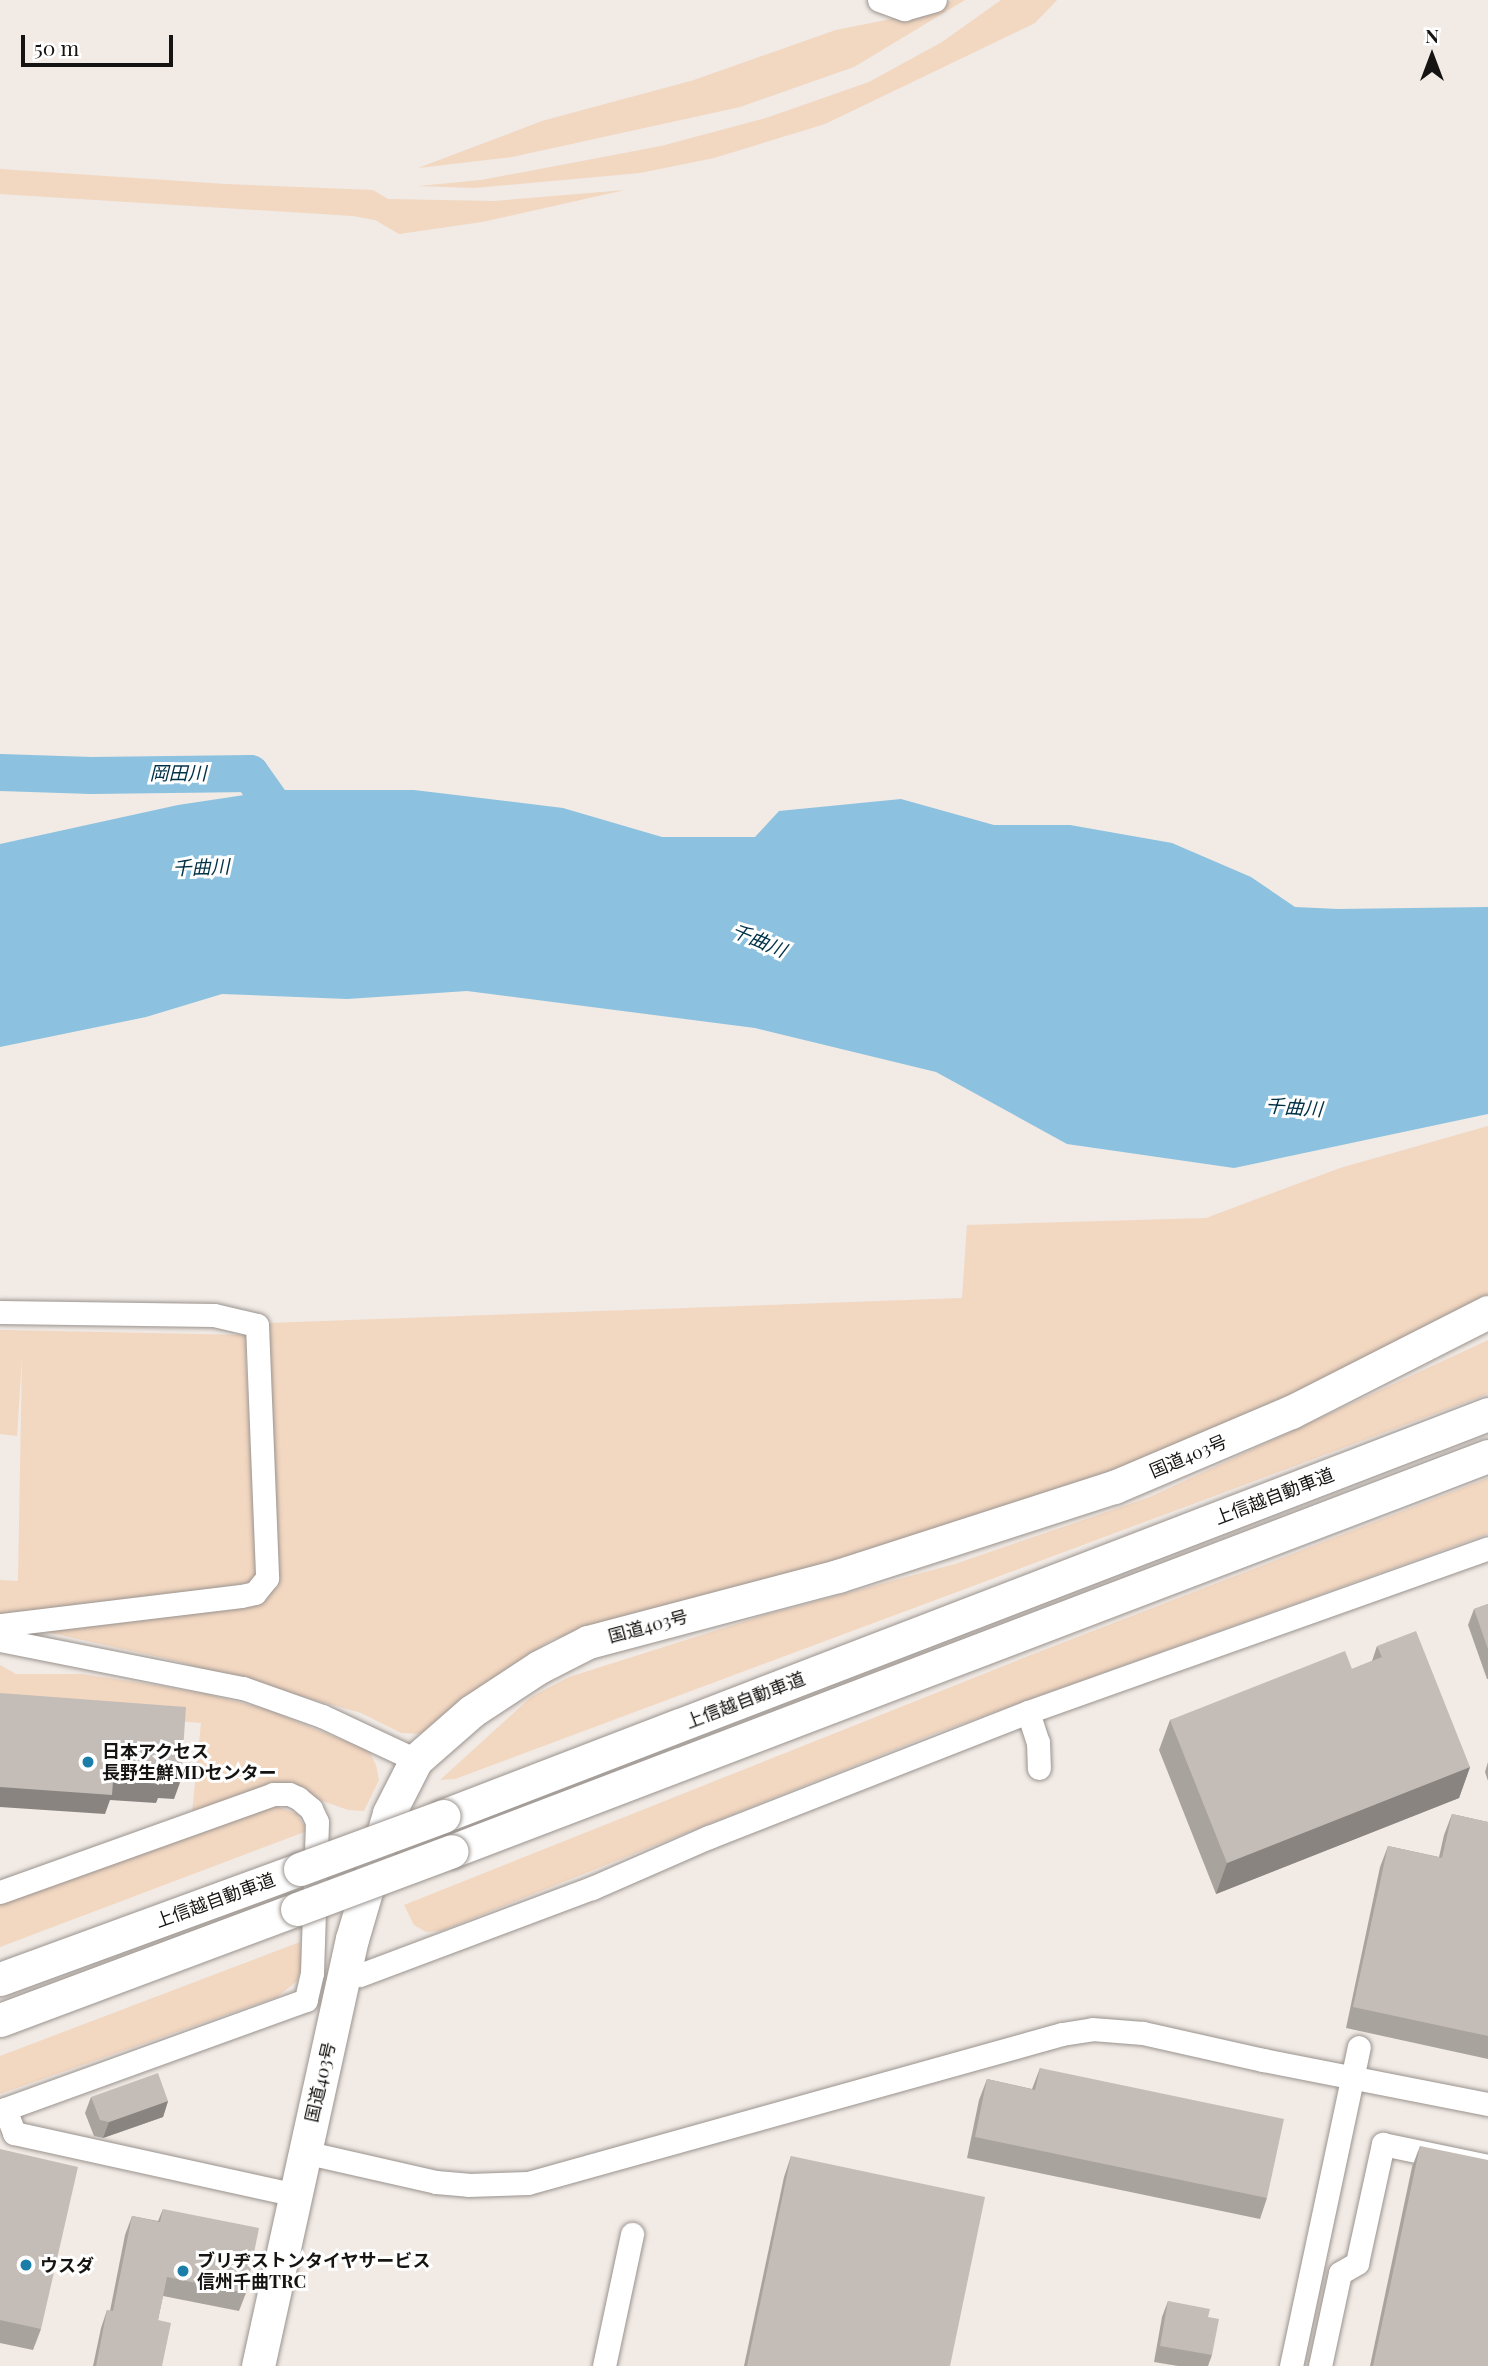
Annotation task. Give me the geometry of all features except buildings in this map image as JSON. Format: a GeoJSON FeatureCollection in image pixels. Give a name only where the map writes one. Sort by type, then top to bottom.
{"type":"FeatureCollection","features":[{"type":"Feature","properties":{"kind":"highway","name":"国道403号"},"geometry":{"type":"LineString","coordinates":[[258,2366],[304,2152],[365,1892],[389,1814],[416,1760],[472,1711],[540,1667],[588,1642],[838,1576],[1114,1487],[1292,1412],[1488,1312]]}},
{"type":"Feature","properties":{"kind":"highway","name":"上信越自動車道"},"geometry":{"type":"LineString","coordinates":[[0,1979],[443,1816],[1488,1414]]}},
{"type":"Feature","properties":{"kind":"highway","name":"上信越自動車道"},"geometry":{"type":"LineString","coordinates":[[0,2020],[1488,1457]]}},
{"type":"Feature","properties":{"kind":"street"},"geometry":{"type":"LineString","coordinates":[[879,0],[904,9],[935,0]]}},
{"type":"Feature","properties":{"kind":"street"},"geometry":{"type":"LineString","coordinates":[[0,1312],[215,1315],[257,1325],[267,1578],[255,1593],[241,1596],[0,1625]]}},
{"type":"Feature","properties":{"kind":"street"},"geometry":{"type":"LineString","coordinates":[[360,1975],[592,1888],[709,1837],[1028,1712],[1488,1548]]}},
{"type":"Feature","properties":{"kind":"street"},"geometry":{"type":"LineString","coordinates":[[0,1640],[243,1688],[322,1716],[416,1760]]}},
{"type":"Feature","properties":{"kind":"street"},"geometry":{"type":"LineString","coordinates":[[1028,1712],[1038,1742],[1039,1768]]}},
{"type":"Feature","properties":{"kind":"street"},"geometry":{"type":"LineString","coordinates":[[0,1892],[273,1794],[289,1794],[311,1809],[317,1822],[312,1973],[306,2000],[2,2110],[14,2133],[295,2195]]}},
{"type":"Feature","properties":{"kind":"street"},"geometry":{"type":"LineString","coordinates":[[304,2152],[436,2182],[468,2185],[528,2183],[1062,2034],[1092,2029],[1143,2033],[1263,2060],[1488,2104]]}},
{"type":"Feature","properties":{"kind":"street"},"geometry":{"type":"LineString","coordinates":[[1291,2366],[1359,2047]]}},
{"type":"Feature","properties":{"kind":"street"},"geometry":{"type":"LineString","coordinates":[[1320,2366],[1340,2273],[1357,2263],[1383,2144],[1488,2166]]}},
{"type":"Feature","properties":{"kind":"street"},"geometry":{"type":"LineString","coordinates":[[604,2366],[632,2234]]}},
{"type":"Feature","properties":{"kind":"shaded area"},"geometry":{"type":"Polygon","coordinates":[[[952,0],[965,0],[854,67],[740,107],[512,157],[418,168],[542,121],[694,80],[836,30],[926,12],[952,0]]]}},
{"type":"Feature","properties":{"kind":"shaded area"},"geometry":{"type":"Polygon","coordinates":[[[1001,0],[1057,0],[1035,23],[825,124],[714,158],[640,173],[474,188],[419,186],[481,180],[661,146],[766,118],[869,82],[942,42],[1001,0]]]}},
{"type":"Feature","properties":{"kind":"shaded area"},"geometry":{"type":"Polygon","coordinates":[[[0,169],[225,184],[373,190],[388,199],[494,201],[625,190],[482,222],[399,234],[375,220],[353,216],[0,194],[0,169]]]}},
{"type":"Feature","properties":{"kind":"shaded area"},"geometry":{"type":"Polygon","coordinates":[[[1488,1126],[1488,1299],[1300,1390],[1076,1487],[875,1551],[553,1639],[457,1702],[436,1727],[419,1734],[401,1733],[361,1713],[176,1661],[42,1631],[254,1602],[278,1587],[268,1323],[962,1298],[967,1225],[1206,1218],[1340,1168],[1488,1126]]]}},
{"type":"Feature","properties":{"kind":"shaded area"},"geometry":{"type":"Polygon","coordinates":[[[0,1330],[248,1335],[246,1360],[257,1576],[249,1583],[0,1620],[0,1580],[18,1581],[22,1358],[17,1436],[0,1434],[0,1330]]]}},
{"type":"Feature","properties":{"kind":"shaded area"},"geometry":{"type":"Polygon","coordinates":[[[1488,1340],[1488,1394],[455,1779],[440,1780],[531,1697],[569,1677],[765,1615],[955,1564],[1150,1497],[1488,1340]]]}},
{"type":"Feature","properties":{"kind":"shaded area"},"geometry":{"type":"Polygon","coordinates":[[[1488,1478],[1488,1534],[931,1735],[441,1931],[426,1932],[414,1925],[404,1905],[1031,1655],[1488,1478]]]}},
{"type":"Feature","properties":{"kind":"shaded area"},"geometry":{"type":"Polygon","coordinates":[[[0,1665],[16,1674],[82,1674],[206,1694],[266,1709],[369,1751],[379,1780],[364,1811],[348,1810],[314,1798],[192,1813],[201,1723],[11,1706],[0,1700],[0,1665]]]}},
{"type":"Feature","properties":{"kind":"shaded area"},"geometry":{"type":"Polygon","coordinates":[[[274,1805],[297,1814],[307,1831],[0,1947],[0,1900],[274,1805]]]}},
{"type":"Feature","properties":{"kind":"shaded area"},"geometry":{"type":"Polygon","coordinates":[[[300,1942],[302,1966],[297,1981],[277,1997],[0,2094],[0,2056],[300,1942]]]}},
{"type":"Feature","properties":{"kind":"water","name":"千曲川"},"geometry":{"type":"Polygon","coordinates":[[[277,790],[414,790],[563,808],[662,837],[755,837],[779,811],[901,799],[994,825],[1070,825],[1172,843],[1251,877],[1295,907],[1488,907],[1488,1114],[1234,1168],[1067,1144],[936,1072],[755,1028],[467,991],[347,999],[222,994],[146,1017],[0,1047],[0,844],[178,805],[277,790]]]}},
{"type":"Feature","properties":{"kind":"waterway","name":"岡田川"},"geometry":{"type":"LineString","coordinates":[[0,772],[91,775],[250,773],[293,834]]}},
{"type":"Feature","properties":{"kind":"place","name":"日本アクセス 長野生鮮MDセンター"},"geometry":{"type":"Point","coordinates":[88,1762]}},
{"type":"Feature","properties":{"kind":"place","name":"ウスダ"},"geometry":{"type":"Point","coordinates":[26,2265]}},
{"type":"Feature","properties":{"kind":"place","name":"ブリヂストンタイヤサービス 信州千曲TRC"},"geometry":{"type":"Point","coordinates":[183,2271]}}]}
